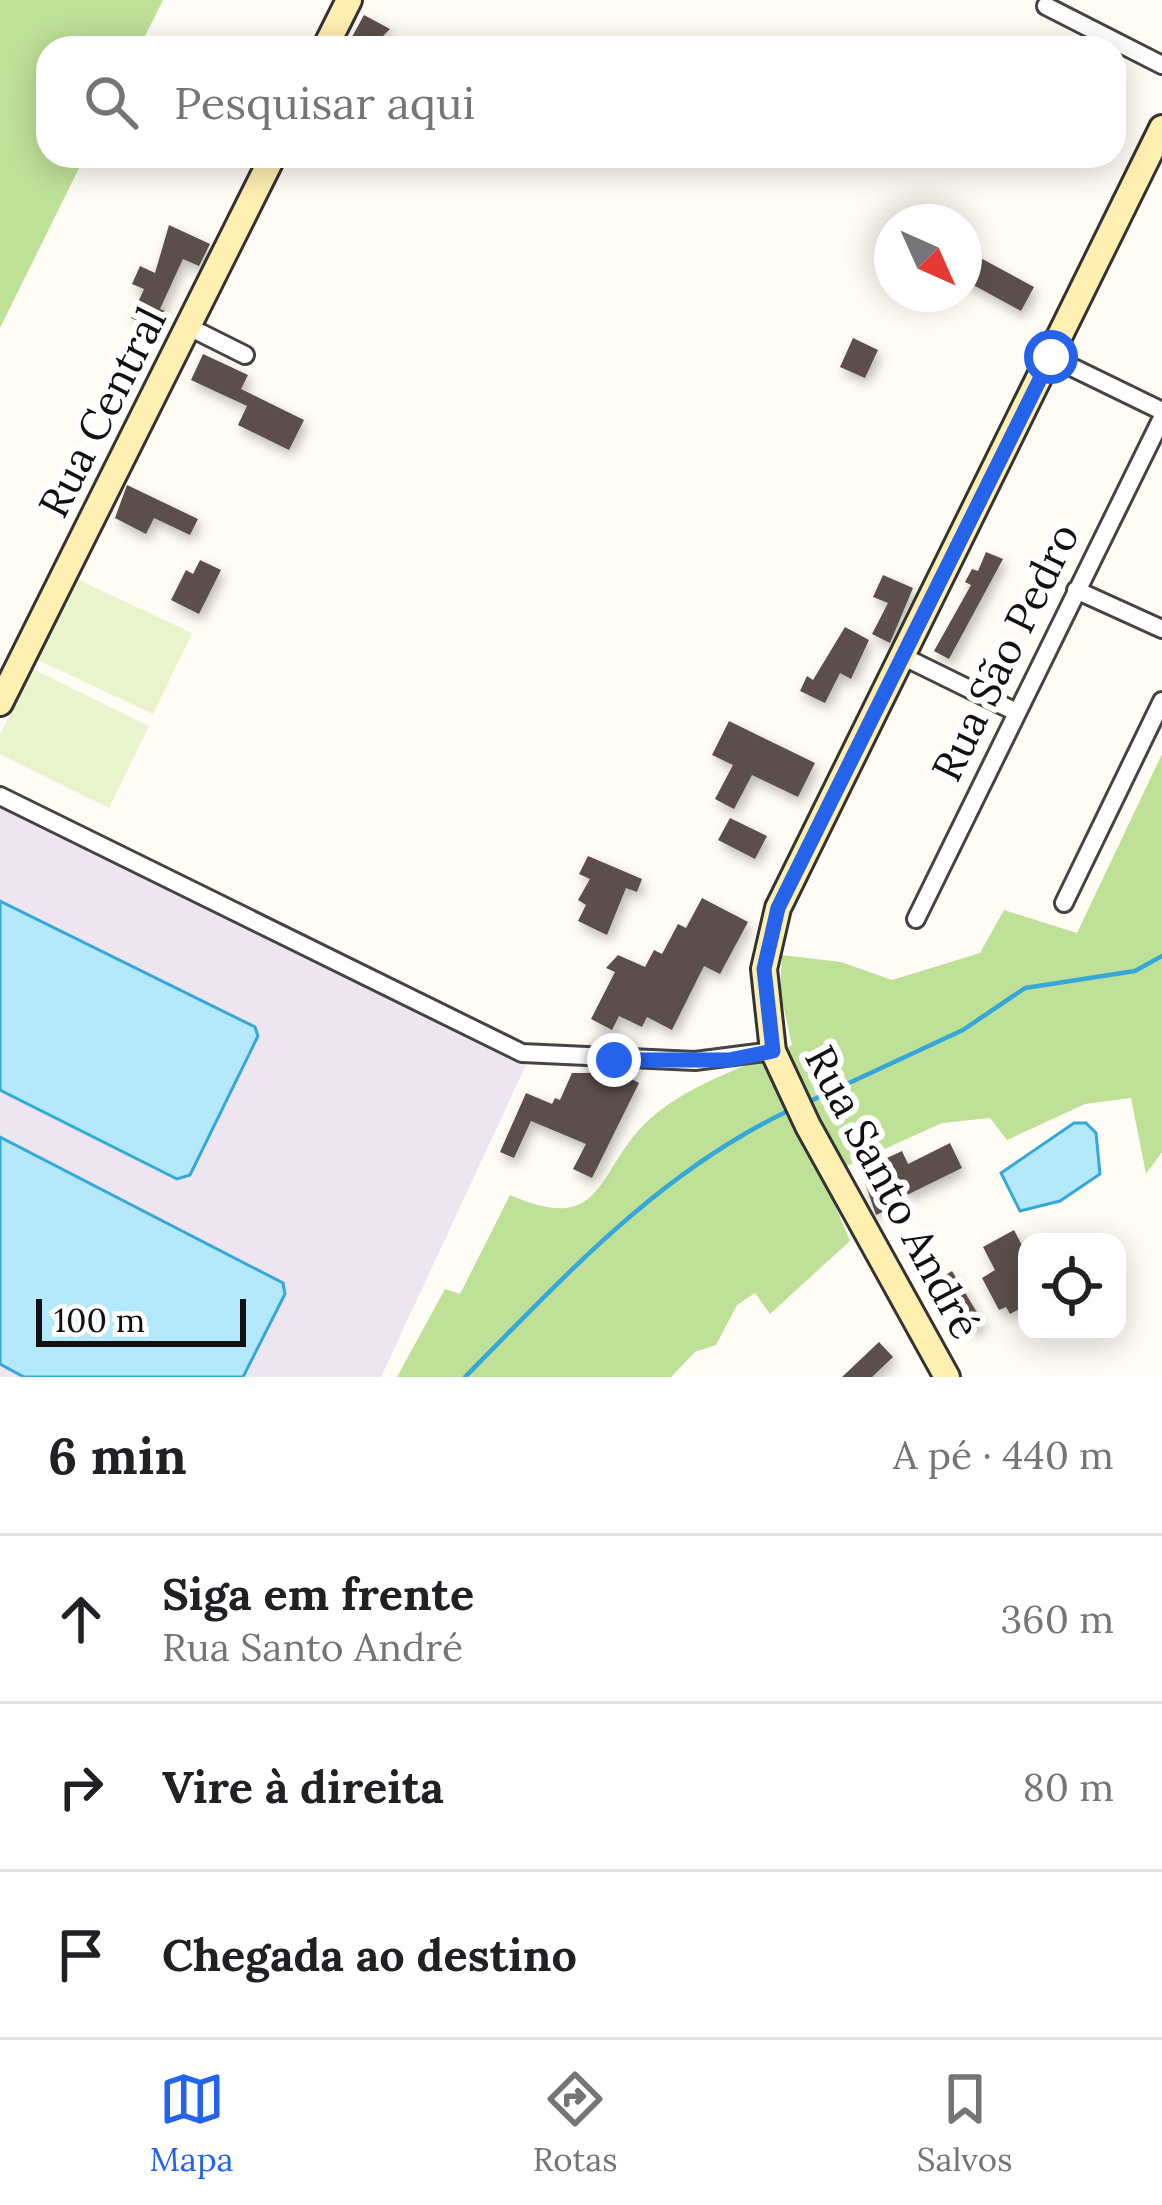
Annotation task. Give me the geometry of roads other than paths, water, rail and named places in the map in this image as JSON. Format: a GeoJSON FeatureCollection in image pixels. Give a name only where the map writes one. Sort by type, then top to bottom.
{"type":"FeatureCollection","features":[{"type":"Feature","properties":{"kind":"street"},"geometry":{"type":"LineString","coordinates":[[331,36],[349,0]]}},
{"type":"Feature","properties":{"kind":"street"},"geometry":{"type":"LineString","coordinates":[[1046,6],[1105,36]]}},
{"type":"Feature","properties":{"kind":"street"},"geometry":{"type":"LineString","coordinates":[[1126,47],[1162,65]]}},
{"type":"Feature","properties":{"kind":"street","name":"Rua Santo André"},"geometry":{"type":"LineString","coordinates":[[947,1377],[788,1086],[773,1051],[764,969],[772,925],[1162,128]]}},
{"type":"Feature","properties":{"kind":"street","name":"Rua Central"},"geometry":{"type":"LineString","coordinates":[[0,703],[267,168]]}},
{"type":"Feature","properties":{"kind":"street"},"geometry":{"type":"LineString","coordinates":[[189,327],[245,355]]}},
{"type":"Feature","properties":{"kind":"street"},"geometry":{"type":"LineString","coordinates":[[1051,357],[1162,415]]}},
{"type":"Feature","properties":{"kind":"street","name":"Rua São Pedro"},"geometry":{"type":"LineString","coordinates":[[916,919],[1162,415]]}},
{"type":"Feature","properties":{"kind":"street"},"geometry":{"type":"LineString","coordinates":[[1076,590],[1162,629]]}},
{"type":"Feature","properties":{"kind":"street"},"geometry":{"type":"LineString","coordinates":[[900,656],[1014,711]]}},
{"type":"Feature","properties":{"kind":"street"},"geometry":{"type":"LineString","coordinates":[[1064,903],[1162,701]]}},
{"type":"Feature","properties":{"kind":"street"},"geometry":{"type":"LineString","coordinates":[[0,796],[522,1053],[695,1061],[773,1051]]}},
{"type":"Feature","properties":{"kind":"water"},"geometry":{"type":"Polygon","coordinates":[[[0,901],[255,1027],[258,1036],[190,1175],[177,1179],[0,1090],[0,901]]]}},
{"type":"Feature","properties":{"kind":"water"},"geometry":{"type":"Polygon","coordinates":[[[1074,1123],[1086,1123],[1096,1133],[1100,1174],[1060,1201],[1020,1211],[1001,1173],[1074,1123]]]}},
{"type":"Feature","properties":{"kind":"water"},"geometry":{"type":"Polygon","coordinates":[[[0,1137],[283,1283],[285,1294],[243,1377],[24,1377],[0,1364],[0,1137]]]}},
{"type":"Feature","properties":{"kind":"waterway"},"geometry":{"type":"LineString","coordinates":[[806,1103],[963,1030],[1025,988],[1135,971],[1162,956]]}},
{"type":"Feature","properties":{"kind":"waterway"},"geometry":{"type":"LineString","coordinates":[[465,1377],[577,1264],[656,1195],[743,1135],[790,1110]]}}]}
